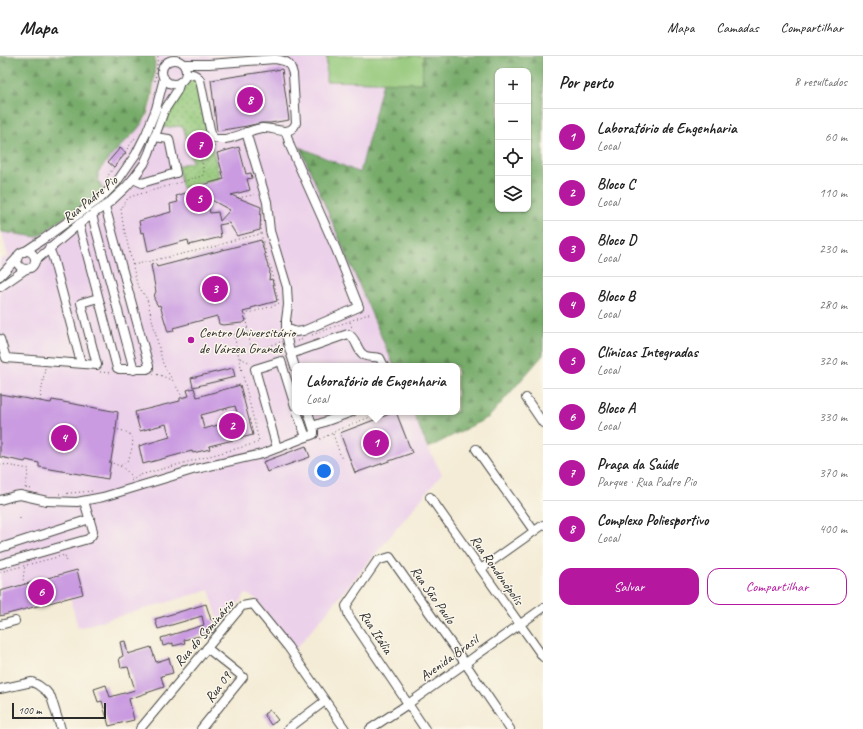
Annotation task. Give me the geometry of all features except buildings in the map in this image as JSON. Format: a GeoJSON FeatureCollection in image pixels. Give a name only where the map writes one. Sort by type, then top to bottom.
{"type":"FeatureCollection","features":[{"type":"Feature","properties":{"kind":"street"},"geometry":{"type":"LineString","coordinates":[[164,56],[164,66],[162,71],[164,78],[166,81],[173,84],[183,80],[186,75],[186,67],[182,61]]}},
{"type":"Feature","properties":{"kind":"street"},"geometry":{"type":"LineString","coordinates":[[164,66],[167,62],[172,60],[209,64],[265,59],[284,60],[291,67],[293,74],[296,123],[293,128],[286,132],[263,128],[246,132],[231,138],[218,140],[213,138],[200,80],[193,74],[190,73],[186,75]]}},
{"type":"Feature","properties":{"kind":"street","name":"Rua Padre Pio"},"geometry":{"type":"LineString","coordinates":[[0,276],[21,254],[100,198],[116,183],[136,154],[146,134],[156,108],[164,78]]}},
{"type":"Feature","properties":{"kind":"street","name":"Rua Padre Pio"},"geometry":{"type":"LineString","coordinates":[[35,261],[79,224],[105,206],[133,179],[144,164],[164,111],[176,94],[180,82]]}},
{"type":"Feature","properties":{"kind":"street"},"geometry":{"type":"LineString","coordinates":[[246,132],[268,202],[270,231],[287,287],[288,305],[286,336],[294,363]]}},
{"type":"Feature","properties":{"kind":"street"},"geometry":{"type":"LineString","coordinates":[[286,132],[290,146],[336,249],[359,307],[303,331],[296,332],[286,328]]}},
{"type":"Feature","properties":{"kind":"street"},"geometry":{"type":"LineString","coordinates":[[133,179],[142,183],[176,174],[169,139],[154,137]]}},
{"type":"Feature","properties":{"kind":"street"},"geometry":{"type":"LineString","coordinates":[[79,224],[117,368],[134,370],[147,369],[149,366],[105,206]]}},
{"type":"Feature","properties":{"kind":"street"},"geometry":{"type":"LineString","coordinates":[[92,216],[134,370]]}},
{"type":"Feature","properties":{"kind":"street"},"geometry":{"type":"LineString","coordinates":[[49,248],[81,363]]}},
{"type":"Feature","properties":{"kind":"street"},"geometry":{"type":"LineString","coordinates":[[0,287],[26,269],[32,267],[35,261],[34,256],[26,251],[21,254],[17,263],[26,269]]}},
{"type":"Feature","properties":{"kind":"street"},"geometry":{"type":"LineString","coordinates":[[0,339],[6,358],[97,365],[81,303],[98,298]]}},
{"type":"Feature","properties":{"kind":"street"},"geometry":{"type":"LineString","coordinates":[[291,354],[348,334],[352,336],[364,355],[376,356],[380,358],[382,363]]}},
{"type":"Feature","properties":{"kind":"street"},"geometry":{"type":"LineString","coordinates":[[277,448],[255,369],[281,361],[292,396]]}},
{"type":"Feature","properties":{"kind":"street"},"geometry":{"type":"LineString","coordinates":[[526,398],[543,423]]}},
{"type":"Feature","properties":{"kind":"street"},"geometry":{"type":"LineString","coordinates":[[298,415],[306,437]]}},
{"type":"Feature","properties":{"kind":"street"},"geometry":{"type":"LineString","coordinates":[[0,500],[20,495],[47,501],[84,501],[103,497],[196,469],[262,454],[314,434],[309,415]]}},
{"type":"Feature","properties":{"kind":"street"},"geometry":{"type":"LineString","coordinates":[[313,426],[344,415]]}},
{"type":"Feature","properties":{"kind":"street"},"geometry":{"type":"LineString","coordinates":[[476,449],[534,531]]}},
{"type":"Feature","properties":{"kind":"street","name":"Rua Rondonópolis"},"geometry":{"type":"LineString","coordinates":[[430,498],[543,657]]}},
{"type":"Feature","properties":{"kind":"street"},"geometry":{"type":"LineString","coordinates":[[0,564],[90,538],[93,533],[84,501]]}},
{"type":"Feature","properties":{"kind":"street"},"geometry":{"type":"LineString","coordinates":[[0,548],[90,519]]}},
{"type":"Feature","properties":{"kind":"street"},"geometry":{"type":"LineString","coordinates":[[481,569],[543,524]]}},
{"type":"Feature","properties":{"kind":"street","name":"Rua São Paulo"},"geometry":{"type":"LineString","coordinates":[[390,556],[510,729]]}},
{"type":"Feature","properties":{"kind":"street","name":"Rua Itália"},"geometry":{"type":"LineString","coordinates":[[390,556],[377,561],[346,606],[348,616],[424,729]]}},
{"type":"Feature","properties":{"kind":"street","name":"Rua do Seminário"},"geometry":{"type":"LineString","coordinates":[[140,729],[242,606],[253,604],[288,647],[345,729]]}},
{"type":"Feature","properties":{"kind":"street","name":"Avenida Brasil"},"geometry":{"type":"LineString","coordinates":[[370,729],[408,704],[543,608]]}},
{"type":"Feature","properties":{"kind":"street"},"geometry":{"type":"LineString","coordinates":[[0,625],[16,621]]}},
{"type":"Feature","properties":{"kind":"street","name":"Rua 09"},"geometry":{"type":"LineString","coordinates":[[201,729],[243,677],[207,648]]}},
{"type":"Feature","properties":{"kind":"street"},"geometry":{"type":"LineString","coordinates":[[0,689],[32,682],[38,685],[51,697],[60,729]]}},
{"type":"Feature","properties":{"kind":"street"},"geometry":{"type":"LineString","coordinates":[[288,729],[325,701]]}},
{"type":"Feature","properties":{"kind":"path"},"geometry":{"type":"LineString","coordinates":[[155,82],[158,56]]}},
{"type":"Feature","properties":{"kind":"path"},"geometry":{"type":"LineString","coordinates":[[108,178],[107,177],[138,134]]}},
{"type":"Feature","properties":{"kind":"path"},"geometry":{"type":"LineString","coordinates":[[183,398],[163,364],[147,299],[137,284],[123,224],[122,209],[128,198],[202,176],[204,173],[200,151],[217,146]]}},
{"type":"Feature","properties":{"kind":"path"},"geometry":{"type":"LineString","coordinates":[[238,198],[258,194]]}},
{"type":"Feature","properties":{"kind":"path"},"geometry":{"type":"LineString","coordinates":[[261,219],[261,234],[272,270],[272,276],[279,303],[246,314],[247,327],[252,351],[283,342]]}},
{"type":"Feature","properties":{"kind":"path"},"geometry":{"type":"LineString","coordinates":[[132,266],[261,234]]}},
{"type":"Feature","properties":{"kind":"path"},"geometry":{"type":"LineString","coordinates":[[310,336],[371,313]]}},
{"type":"Feature","properties":{"kind":"path"},"geometry":{"type":"LineString","coordinates":[[127,483],[140,475],[258,442],[259,439],[234,333],[247,327]]}},
{"type":"Feature","properties":{"kind":"path"},"geometry":{"type":"LineString","coordinates":[[297,341],[304,339]]}},
{"type":"Feature","properties":{"kind":"path"},"geometry":{"type":"LineString","coordinates":[[239,357],[252,364],[255,369]]}},
{"type":"Feature","properties":{"kind":"path"},"geometry":{"type":"LineString","coordinates":[[40,401],[45,366]]}},
{"type":"Feature","properties":{"kind":"path"},"geometry":{"type":"LineString","coordinates":[[97,372],[114,374]]}},
{"type":"Feature","properties":{"kind":"path"},"geometry":{"type":"LineString","coordinates":[[149,374],[158,374],[172,380]]}},
{"type":"Feature","properties":{"kind":"path"},"geometry":{"type":"LineString","coordinates":[[318,440],[337,430],[375,415]]}},
{"type":"Feature","properties":{"kind":"path"},"geometry":{"type":"LineString","coordinates":[[114,429],[127,431],[132,438],[129,458],[120,466]]}},
{"type":"Feature","properties":{"kind":"path"},"geometry":{"type":"LineString","coordinates":[[333,433],[342,460]]}},
{"type":"Feature","properties":{"kind":"path"},"geometry":{"type":"LineString","coordinates":[[109,462],[120,466],[131,475],[133,480]]}},
{"type":"Feature","properties":{"kind":"path"},"geometry":{"type":"LineString","coordinates":[[0,464],[29,469],[25,491]]}},
{"type":"Feature","properties":{"kind":"path"},"geometry":{"type":"LineString","coordinates":[[25,488],[32,489]]}},
{"type":"Feature","properties":{"kind":"path"},"geometry":{"type":"LineString","coordinates":[[57,494],[96,491]]}},
{"type":"Feature","properties":{"kind":"path"},"geometry":{"type":"LineString","coordinates":[[0,572],[65,555],[66,563]]}},
{"type":"Feature","properties":{"kind":"path"},"geometry":{"type":"LineString","coordinates":[[24,561],[25,566],[23,579],[25,584]]}},
{"type":"Feature","properties":{"kind":"shaded area","name":"Centro Universitário de Várzea Grande"},"geometry":{"type":"Polygon","coordinates":[[[157,56],[327,56],[326,81],[383,82],[360,173],[301,147],[393,363],[292,363],[292,415],[414,415],[428,448],[442,474],[295,650],[255,598],[246,594],[220,625],[209,590],[78,628],[70,597],[0,616],[0,259],[8,257],[2,232],[37,237],[98,179],[97,172],[116,150],[132,136],[147,118],[154,96],[157,56]]]}},
{"type":"Feature","properties":{"kind":"green space"},"geometry":{"type":"Polygon","coordinates":[[[0,56],[155,56],[155,70],[151,100],[147,114],[137,129],[98,172],[98,179],[103,190],[37,237],[2,232],[0,225],[0,56]]]}},
{"type":"Feature","properties":{"kind":"green space"},"geometry":{"type":"Polygon","coordinates":[[[327,56],[423,56],[422,83],[326,81],[327,56]]]}},
{"type":"Feature","properties":{"kind":"green space"},"geometry":{"type":"Polygon","coordinates":[[[423,56],[543,56],[543,355],[489,417],[428,448],[414,415],[460,415],[460,363],[393,363],[300,147],[360,173],[383,82],[422,83],[423,56]]]}},
{"type":"Feature","properties":{"kind":"green space"},"geometry":{"type":"Polygon","coordinates":[[[192,80],[198,82],[220,178],[182,188],[178,167],[192,162],[183,127],[160,128],[180,88],[192,80]]]}},
{"type":"Feature","properties":{"kind":"place","name":"Complexo Poliesportivo"},"geometry":{"type":"Point","coordinates":[250,100]}},
{"type":"Feature","properties":{"kind":"place","name":"Praça da Saúde"},"geometry":{"type":"Point","coordinates":[200,145]}},
{"type":"Feature","properties":{"kind":"place","name":"Clínicas Integradas"},"geometry":{"type":"Point","coordinates":[199,199]}},
{"type":"Feature","properties":{"kind":"place","name":"Bloco D"},"geometry":{"type":"Point","coordinates":[215,289]}},
{"type":"Feature","properties":{"kind":"place","name":"Centro Universitário de Várzea Grande"},"geometry":{"type":"Point","coordinates":[191,340]}},
{"type":"Feature","properties":{"kind":"place","name":"Bloco C"},"geometry":{"type":"Point","coordinates":[232,426]}},
{"type":"Feature","properties":{"kind":"place","name":"Bloco B"},"geometry":{"type":"Point","coordinates":[64,438]}},
{"type":"Feature","properties":{"kind":"place","name":"Laboratório de Engenharia"},"geometry":{"type":"Point","coordinates":[376,443]}},
{"type":"Feature","properties":{"kind":"place","name":"Bloco A"},"geometry":{"type":"Point","coordinates":[41,592]}}]}
